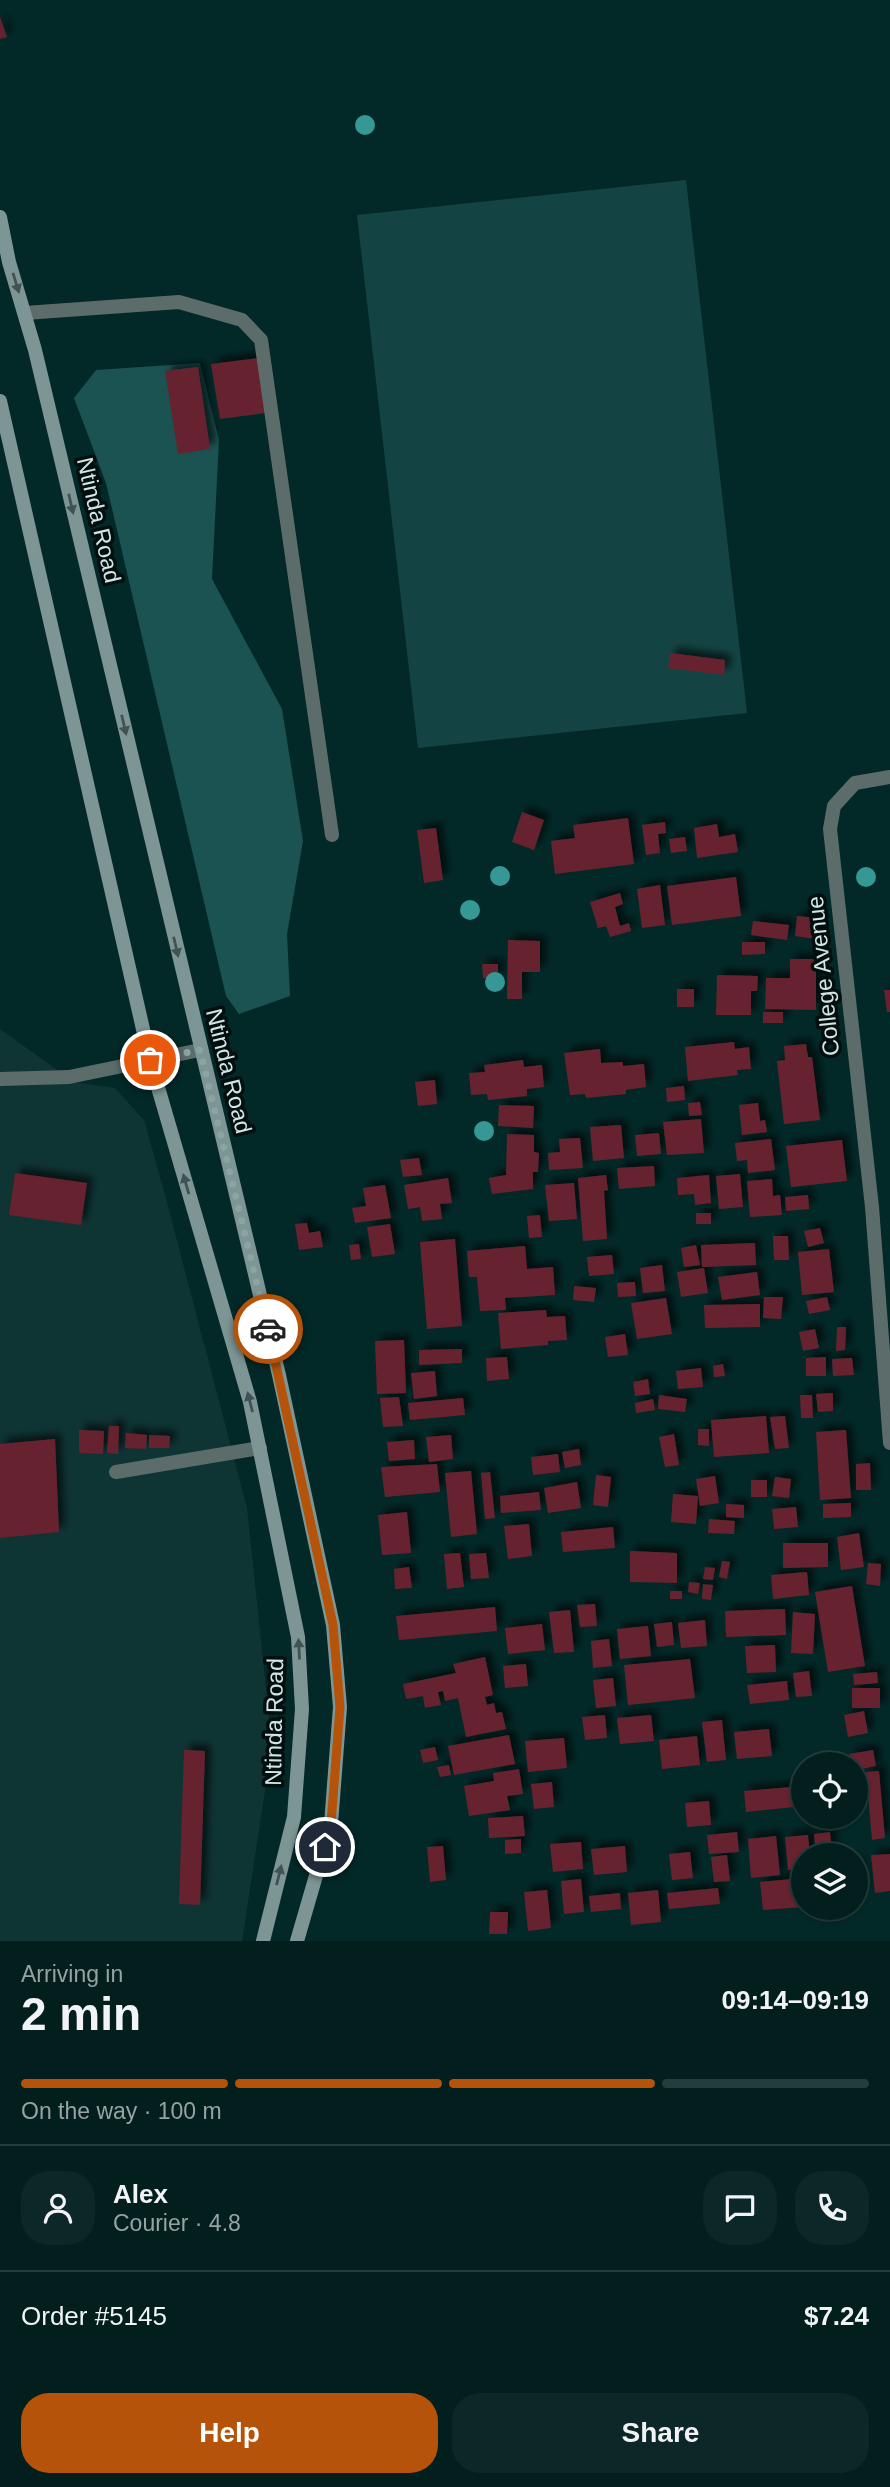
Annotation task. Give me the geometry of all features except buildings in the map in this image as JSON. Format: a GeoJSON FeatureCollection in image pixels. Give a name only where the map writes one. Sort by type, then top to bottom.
{"type":"FeatureCollection","features":[{"type":"Feature","properties":{"kind":"main road","name":"Ntinda Road"},"geometry":{"type":"LineString","coordinates":[[0,217],[279,1375],[333,1625],[340,1707],[331,1824],[297,1941]]}},
{"type":"Feature","properties":{"kind":"main road","name":"Ntinda Road"},"geometry":{"type":"LineString","coordinates":[[0,401],[150,1060],[250,1402],[298,1637],[302,1709],[294,1817],[263,1941]]}},
{"type":"Feature","properties":{"kind":"street"},"geometry":{"type":"LineString","coordinates":[[25,313],[179,302],[242,320],[261,340],[332,835]]}},
{"type":"Feature","properties":{"kind":"street","name":"College Avenue"},"geometry":{"type":"LineString","coordinates":[[890,777],[855,783],[834,806],[830,829],[872,1208],[890,1443]]}},
{"type":"Feature","properties":{"kind":"street"},"geometry":{"type":"LineString","coordinates":[[0,1079],[69,1077],[200,1050]]}},
{"type":"Feature","properties":{"kind":"street"},"geometry":{"type":"LineString","coordinates":[[116,1472],[260,1448]]}},
{"type":"Feature","properties":{"kind":"shaded area"},"geometry":{"type":"Polygon","coordinates":[[[686,180],[747,713],[418,748],[357,215],[686,180]]]}},
{"type":"Feature","properties":{"kind":"shaded area"},"geometry":{"type":"Polygon","coordinates":[[[200,363],[219,440],[212,579],[282,709],[303,841],[287,934],[290,996],[239,1014],[226,996],[106,483],[74,398],[96,370],[200,363]]]}},
{"type":"Feature","properties":{"kind":"shaded area"},"geometry":{"type":"Polygon","coordinates":[[[0,1029],[74,1082],[115,1088],[144,1120],[164,1191],[247,1508],[272,1745],[242,1941],[0,1941],[0,1029]]]}},
{"type":"Feature","properties":{"kind":"way so far"},"geometry":{"type":"LineString","coordinates":[[150,1060],[200,1050],[268,1329]]}},
{"type":"Feature","properties":{"kind":"route"},"geometry":{"type":"LineString","coordinates":[[268,1329],[333,1625],[340,1707],[331,1824],[325,1847]]}}]}
